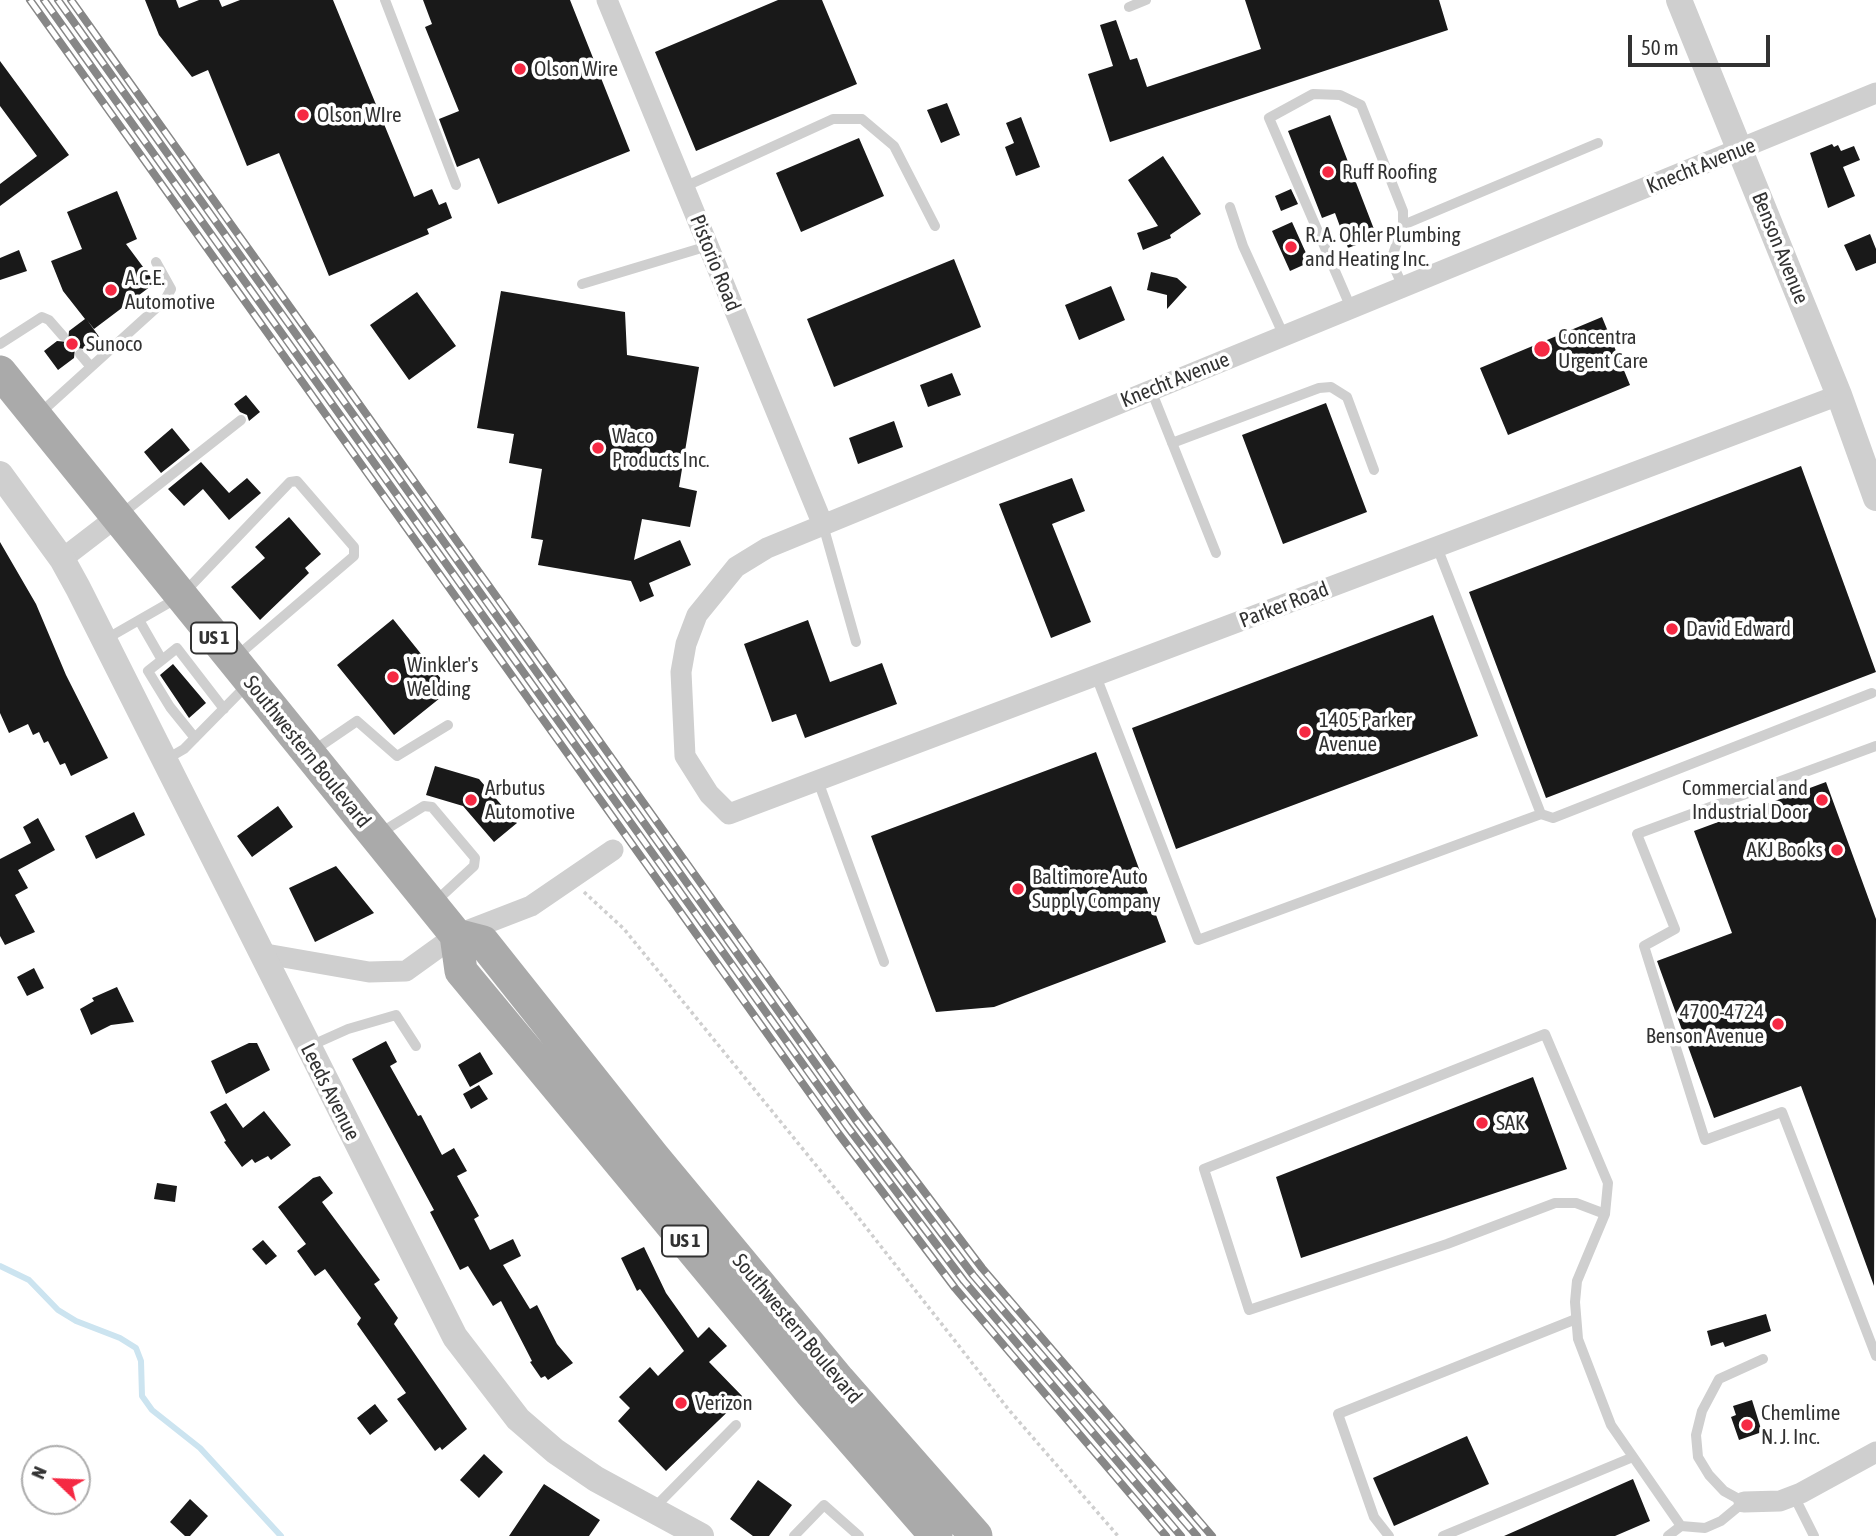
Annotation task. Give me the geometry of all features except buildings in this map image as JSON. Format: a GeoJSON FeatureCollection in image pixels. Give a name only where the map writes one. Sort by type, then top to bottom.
{"type":"FeatureCollection","features":[{"type":"Feature","properties":{"kind":"main road","name":"Southwestern Boulevard"},"geometry":{"type":"LineString","coordinates":[[0,372],[456,935],[461,971],[811,1393],[936,1536]]}},
{"type":"Feature","properties":{"kind":"main road","name":"Southwestern Boulevard"},"geometry":{"type":"LineString","coordinates":[[456,935],[482,942],[653,1156],[839,1380],[976,1536]]}},
{"type":"Feature","properties":{"kind":"street","name":"Pistorio Road"},"geometry":{"type":"LineString","coordinates":[[607,0],[823,525]]}},
{"type":"Feature","properties":{"kind":"street","name":"Benson Avenue"},"geometry":{"type":"LineString","coordinates":[[1679,0],[1839,395],[1876,498]]}},
{"type":"Feature","properties":{"kind":"street","name":"Knecht Avenue"},"geometry":{"type":"LineString","coordinates":[[729,814],[709,794],[685,756],[681,672],[686,644],[697,615],[736,567],[767,548],[1876,93]]}},
{"type":"Feature","properties":{"kind":"street","name":"Parker Road"},"geometry":{"type":"LineString","coordinates":[[729,814],[1839,395]]}},
{"type":"Feature","properties":{"kind":"street","name":"Leeds Avenue"},"geometry":{"type":"LineString","coordinates":[[0,474],[62,559],[430,1293],[455,1337],[486,1381],[518,1419],[555,1451],[596,1479],[701,1536]]}},
{"type":"Feature","properties":{"kind":"street"},"geometry":{"type":"LineString","coordinates":[[62,559],[118,516]]}},
{"type":"Feature","properties":{"kind":"street"},"geometry":{"type":"LineString","coordinates":[[260,953],[369,972],[398,971],[420,962],[456,935],[531,906],[612,850]]}},
{"type":"Feature","properties":{"kind":"street"},"geometry":{"type":"LineString","coordinates":[[1744,1502],[1780,1501],[1794,1496],[1876,1452]]}},
{"type":"Feature","properties":{"kind":"lane"},"geometry":{"type":"LineString","coordinates":[[385,0],[456,185]]}},
{"type":"Feature","properties":{"kind":"lane"},"geometry":{"type":"LineString","coordinates":[[1129,7],[1146,0]]}},
{"type":"Feature","properties":{"kind":"lane"},"geometry":{"type":"LineString","coordinates":[[1351,308],[1269,118],[1313,94],[1340,95],[1361,105],[1403,211],[1402,225],[1391,260],[1403,287]]}},
{"type":"Feature","properties":{"kind":"lane"},"geometry":{"type":"LineString","coordinates":[[684,187],[834,119],[862,119],[894,146],[935,226]]}},
{"type":"Feature","properties":{"kind":"lane"},"geometry":{"type":"LineString","coordinates":[[1402,225],[1598,143]]}},
{"type":"Feature","properties":{"kind":"lane"},"geometry":{"type":"LineString","coordinates":[[1230,207],[1242,246],[1284,336]]}},
{"type":"Feature","properties":{"kind":"lane"},"geometry":{"type":"LineString","coordinates":[[582,284],[708,246]]}},
{"type":"Feature","properties":{"kind":"lane"},"geometry":{"type":"LineString","coordinates":[[36,416],[165,300],[171,289],[156,262]]}},
{"type":"Feature","properties":{"kind":"lane"},"geometry":{"type":"LineString","coordinates":[[0,344],[42,317],[49,320],[63,336]]}},
{"type":"Feature","properties":{"kind":"lane"},"geometry":{"type":"LineString","coordinates":[[80,354],[91,367]]}},
{"type":"Feature","properties":{"kind":"lane"},"geometry":{"type":"LineString","coordinates":[[1172,443],[1320,388],[1331,387],[1347,397],[1374,470]]}},
{"type":"Feature","properties":{"kind":"lane"},"geometry":{"type":"LineString","coordinates":[[1151,390],[1216,553]]}},
{"type":"Feature","properties":{"kind":"lane"},"geometry":{"type":"LineString","coordinates":[[118,516],[241,420]]}},
{"type":"Feature","properties":{"kind":"lane"},"geometry":{"type":"LineString","coordinates":[[104,640],[181,596],[290,482],[298,481],[354,547],[354,556],[241,671],[224,709],[195,738],[164,760]]}},
{"type":"Feature","properties":{"kind":"lane"},"geometry":{"type":"LineString","coordinates":[[823,525],[856,642]]}},
{"type":"Feature","properties":{"kind":"lane"},"geometry":{"type":"LineString","coordinates":[[1437,547],[1541,814]]}},
{"type":"Feature","properties":{"kind":"lane"},"geometry":{"type":"LineString","coordinates":[[139,620],[162,660]]}},
{"type":"Feature","properties":{"kind":"lane"},"geometry":{"type":"LineString","coordinates":[[195,738],[170,707],[148,671],[177,648],[224,709]]}},
{"type":"Feature","properties":{"kind":"lane"},"geometry":{"type":"LineString","coordinates":[[1096,676],[1198,940],[1541,814],[1553,818],[1872,693]]}},
{"type":"Feature","properties":{"kind":"lane"},"geometry":{"type":"LineString","coordinates":[[307,754],[357,721],[397,755],[448,725]]}},
{"type":"Feature","properties":{"kind":"lane"},"geometry":{"type":"LineString","coordinates":[[1876,746],[1637,834],[1675,929],[1644,946],[1705,1140],[1782,1112],[1876,1356]]}},
{"type":"Feature","properties":{"kind":"lane"},"geometry":{"type":"LineString","coordinates":[[818,781],[884,962]]}},
{"type":"Feature","properties":{"kind":"lane"},"geometry":{"type":"LineString","coordinates":[[375,836],[424,806],[432,807],[475,858],[474,866],[432,905]]}},
{"type":"Feature","properties":{"kind":"lane"},"geometry":{"type":"LineString","coordinates":[[307,1047],[348,1029],[396,1015],[416,1046]]}},
{"type":"Feature","properties":{"kind":"lane"},"geometry":{"type":"LineString","coordinates":[[1605,1214],[1576,1203],[1555,1203],[1447,1244],[1249,1310],[1204,1169],[1545,1034],[1608,1184],[1605,1214],[1577,1281],[1578,1339],[1611,1424],[1681,1526]]}},
{"type":"Feature","properties":{"kind":"lane"},"geometry":{"type":"LineString","coordinates":[[1389,1536],[1374,1517],[1338,1414],[1576,1319]]}},
{"type":"Feature","properties":{"kind":"lane"},"geometry":{"type":"LineString","coordinates":[[1668,1536],[1681,1526],[1705,1528],[1721,1521],[1744,1502],[1724,1491],[1709,1475],[1698,1457],[1696,1434],[1702,1411],[1719,1379],[1763,1359]]}},
{"type":"Feature","properties":{"kind":"lane"},"geometry":{"type":"LineString","coordinates":[[653,1509],[736,1425]]}},
{"type":"Feature","properties":{"kind":"lane"},"geometry":{"type":"LineString","coordinates":[[1443,1536],[1633,1457]]}},
{"type":"Feature","properties":{"kind":"lane"},"geometry":{"type":"LineString","coordinates":[[1794,1496],[1814,1536]]}},
{"type":"Feature","properties":{"kind":"lane"},"geometry":{"type":"LineString","coordinates":[[794,1536],[824,1505],[859,1536]]}},
{"type":"Feature","properties":{"kind":"path"},"geometry":{"type":"LineString","coordinates":[[570,879],[625,929],[854,1212],[1009,1410],[1118,1536]]}},
{"type":"Feature","properties":{"kind":"waterway"},"geometry":{"type":"LineString","coordinates":[[0,1266],[29,1280],[58,1310],[76,1321],[120,1338],[136,1348],[141,1361],[142,1396],[152,1410],[200,1448],[281,1536]]}},
{"type":"Feature","properties":{"kind":"railway"},"geometry":{"type":"LineString","coordinates":[[30,0],[838,1133],[955,1288],[1166,1536]]}},
{"type":"Feature","properties":{"kind":"railway"},"geometry":{"type":"LineString","coordinates":[[44,0],[847,1126],[964,1281],[1181,1536]]}},
{"type":"Feature","properties":{"kind":"railway"},"geometry":{"type":"LineString","coordinates":[[58,0],[855,1119],[973,1275],[1197,1536]]}},
{"type":"Feature","properties":{"kind":"railway"},"geometry":{"type":"LineString","coordinates":[[71,0],[864,1112],[982,1268],[1212,1536]]}},
{"type":"Feature","properties":{"kind":"place","name":"Olson Wire"},"geometry":{"type":"Point","coordinates":[520,69]}},
{"type":"Feature","properties":{"kind":"place","name":"Olson WIre"},"geometry":{"type":"Point","coordinates":[303,115]}},
{"type":"Feature","properties":{"kind":"place","name":"Ruff Roofing"},"geometry":{"type":"Point","coordinates":[1328,172]}},
{"type":"Feature","properties":{"kind":"place","name":"R. A. Ohler Plumbing and Heating Inc."},"geometry":{"type":"Point","coordinates":[1291,247]}},
{"type":"Feature","properties":{"kind":"place","name":"A.C.E. Automotive"},"geometry":{"type":"Point","coordinates":[111,290]}},
{"type":"Feature","properties":{"kind":"place","name":"Sunoco"},"geometry":{"type":"Point","coordinates":[72,344]}},
{"type":"Feature","properties":{"kind":"place","name":"Concentra Urgent Care"},"geometry":{"type":"Point","coordinates":[1542,349]}},
{"type":"Feature","properties":{"kind":"place","name":"Waco Products Inc."},"geometry":{"type":"Point","coordinates":[598,448]}},
{"type":"Feature","properties":{"kind":"place","name":"David Edward"},"geometry":{"type":"Point","coordinates":[1672,629]}},
{"type":"Feature","properties":{"kind":"place","name":"Winkler's Welding"},"geometry":{"type":"Point","coordinates":[393,677]}},
{"type":"Feature","properties":{"kind":"place","name":"1405 Parker Avenue"},"geometry":{"type":"Point","coordinates":[1305,732]}},
{"type":"Feature","properties":{"kind":"place","name":"Arbutus Automotive"},"geometry":{"type":"Point","coordinates":[471,800]}},
{"type":"Feature","properties":{"kind":"place","name":"Commercial and Industrial Door"},"geometry":{"type":"Point","coordinates":[1822,800]}},
{"type":"Feature","properties":{"kind":"place","name":"AKJ Books"},"geometry":{"type":"Point","coordinates":[1837,850]}},
{"type":"Feature","properties":{"kind":"place","name":"Baltimore Auto Supply Company"},"geometry":{"type":"Point","coordinates":[1018,889]}},
{"type":"Feature","properties":{"kind":"place","name":"4700-4724 Benson Avenue"},"geometry":{"type":"Point","coordinates":[1778,1024]}},
{"type":"Feature","properties":{"kind":"place","name":"SAK"},"geometry":{"type":"Point","coordinates":[1482,1123]}},
{"type":"Feature","properties":{"kind":"place","name":"Verizon"},"geometry":{"type":"Point","coordinates":[681,1403]}},
{"type":"Feature","properties":{"kind":"place","name":"Chemlime N. J. Inc."},"geometry":{"type":"Point","coordinates":[1747,1425]}}]}
